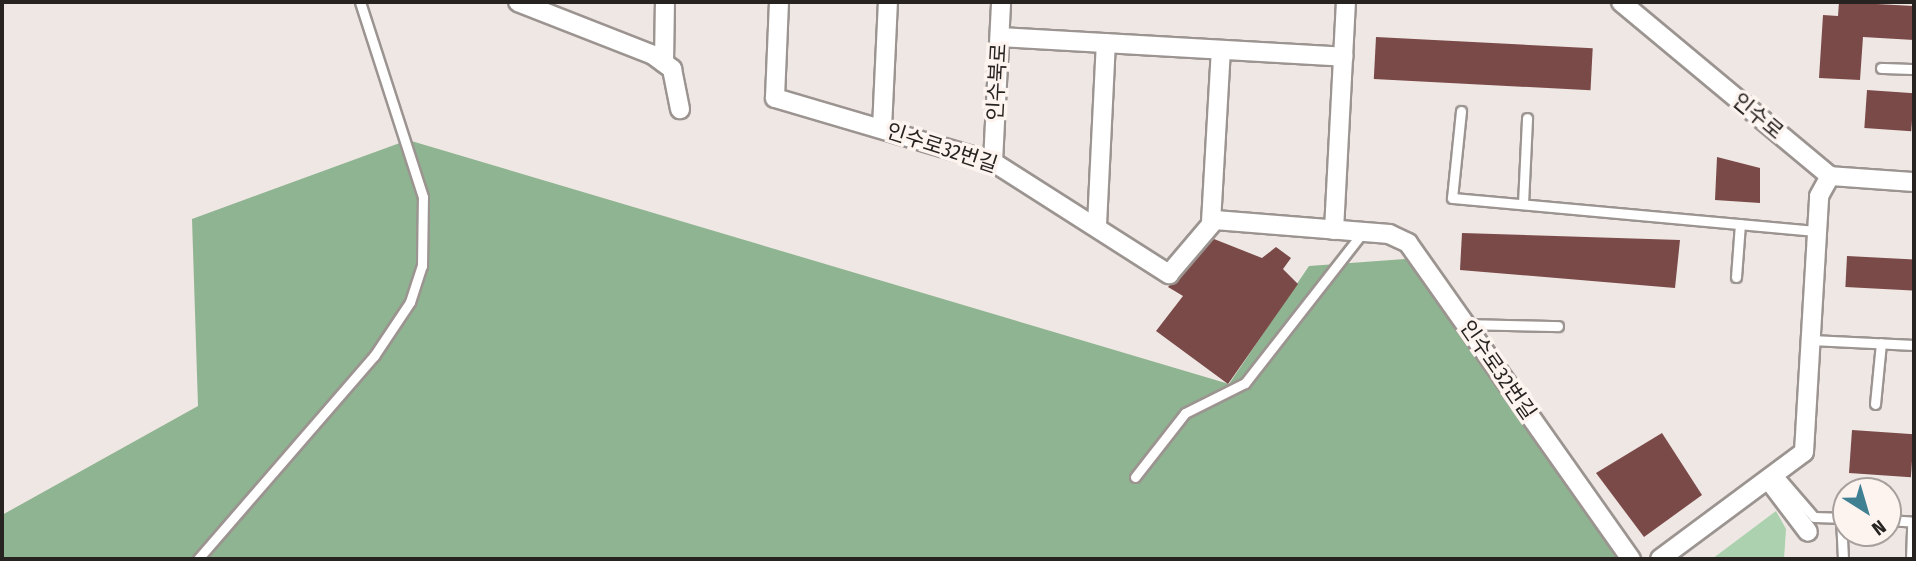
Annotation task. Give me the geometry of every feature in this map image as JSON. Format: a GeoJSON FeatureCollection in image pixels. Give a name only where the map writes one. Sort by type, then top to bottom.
{"type":"FeatureCollection","features":[{"type":"Feature","properties":{"kind":"street"},"geometry":{"type":"LineString","coordinates":[[518,2],[555,8],[664,63]]}},
{"type":"Feature","properties":{"kind":"street"},"geometry":{"type":"LineString","coordinates":[[665,2],[664,63],[679,90],[680,109]]}},
{"type":"Feature","properties":{"kind":"street","name":"인수로32번길"},"geometry":{"type":"LineString","coordinates":[[779,2],[775,98],[993,162],[1097,225],[1169,274],[1212,222],[1363,232],[1408,243],[1632,559]]}},
{"type":"Feature","properties":{"kind":"street"},"geometry":{"type":"LineString","coordinates":[[882,128],[888,2]]}},
{"type":"Feature","properties":{"kind":"street","name":"인수북로"},"geometry":{"type":"LineString","coordinates":[[993,162],[1001,2]]}},
{"type":"Feature","properties":{"kind":"street"},"geometry":{"type":"LineString","coordinates":[[1334,230],[1346,2]]}},
{"type":"Feature","properties":{"kind":"street","name":"인수로"},"geometry":{"type":"LineString","coordinates":[[1621,2],[1830,176]]}},
{"type":"Feature","properties":{"kind":"street"},"geometry":{"type":"LineString","coordinates":[[999,37],[1343,57]]}},
{"type":"Feature","properties":{"kind":"street"},"geometry":{"type":"LineString","coordinates":[[1097,225],[1106,43]]}},
{"type":"Feature","properties":{"kind":"street"},"geometry":{"type":"LineString","coordinates":[[1212,222],[1221,50]]}},
{"type":"Feature","properties":{"kind":"street"},"geometry":{"type":"LineString","coordinates":[[1660,559],[1774,478],[1804,452],[1819,196],[1830,176],[1914,182]]}},
{"type":"Feature","properties":{"kind":"street"},"geometry":{"type":"LineString","coordinates":[[1774,478],[1808,532]]}},
{"type":"Feature","properties":{"kind":"lane"},"geometry":{"type":"LineString","coordinates":[[198,559],[374,356],[410,302],[422,267],[423,197],[360,2]]}},
{"type":"Feature","properties":{"kind":"lane"},"geometry":{"type":"LineString","coordinates":[[1881,68],[1914,69]]}},
{"type":"Feature","properties":{"kind":"lane"},"geometry":{"type":"LineString","coordinates":[[1461,111],[1452,198],[1817,231]]}},
{"type":"Feature","properties":{"kind":"lane"},"geometry":{"type":"LineString","coordinates":[[1523,204],[1527,118]]}},
{"type":"Feature","properties":{"kind":"lane"},"geometry":{"type":"LineString","coordinates":[[1736,277],[1740,224]]}},
{"type":"Feature","properties":{"kind":"lane"},"geometry":{"type":"LineString","coordinates":[[1135,477],[1185,414],[1245,383],[1363,232]]}},
{"type":"Feature","properties":{"kind":"lane"},"geometry":{"type":"LineString","coordinates":[[1466,324],[1558,326]]}},
{"type":"Feature","properties":{"kind":"lane"},"geometry":{"type":"LineString","coordinates":[[1811,340],[1914,345]]}},
{"type":"Feature","properties":{"kind":"lane"},"geometry":{"type":"LineString","coordinates":[[1875,404],[1881,343]]}},
{"type":"Feature","properties":{"kind":"lane"},"geometry":{"type":"LineString","coordinates":[[1774,478],[1814,517],[1832,518]]}},
{"type":"Feature","properties":{"kind":"lane"},"geometry":{"type":"LineString","coordinates":[[1911,559],[1913,522]]}},
{"type":"Feature","properties":{"kind":"green space"},"geometry":{"type":"Polygon","coordinates":[[[408,140],[1229,384],[1309,266],[1419,258],[1631,559],[2,559],[2,515],[198,406],[192,219],[408,140]]]}},
{"type":"Feature","properties":{"kind":"green space"},"geometry":{"type":"Polygon","coordinates":[[[1776,511],[1786,529],[1784,559],[1712,559],[1776,511]]]}},
{"type":"Feature","properties":{"kind":"building"},"geometry":{"type":"Polygon","coordinates":[[[1839,2],[1914,6],[1914,40],[1863,37],[1860,80],[1819,78],[1823,15],[1838,16],[1839,2]]]}},
{"type":"Feature","properties":{"kind":"building"},"geometry":{"type":"Polygon","coordinates":[[[1376,37],[1593,48],[1591,90],[1374,79],[1376,37]]]}},
{"type":"Feature","properties":{"kind":"building"},"geometry":{"type":"Polygon","coordinates":[[[1867,90],[1914,93],[1911,131],[1864,128],[1867,90]]]}},
{"type":"Feature","properties":{"kind":"building"},"geometry":{"type":"Polygon","coordinates":[[[1717,157],[1760,168],[1760,203],[1715,200],[1717,157]]]}},
{"type":"Feature","properties":{"kind":"building"},"geometry":{"type":"Polygon","coordinates":[[[1462,233],[1680,240],[1675,288],[1460,270],[1462,233]]]}},
{"type":"Feature","properties":{"kind":"building"},"geometry":{"type":"Polygon","coordinates":[[[1214,239],[1262,258],[1276,247],[1291,258],[1283,269],[1298,284],[1228,384],[1156,331],[1183,296],[1168,287],[1214,239]]]}},
{"type":"Feature","properties":{"kind":"building"},"geometry":{"type":"Polygon","coordinates":[[[1847,256],[1914,260],[1912,290],[1845,287],[1847,256]]]}},
{"type":"Feature","properties":{"kind":"building"},"geometry":{"type":"Polygon","coordinates":[[[1852,430],[1914,434],[1911,477],[1849,473],[1852,430]]]}},
{"type":"Feature","properties":{"kind":"building"},"geometry":{"type":"Polygon","coordinates":[[[1662,433],[1702,495],[1644,537],[1596,473],[1662,433]]]}}]}
